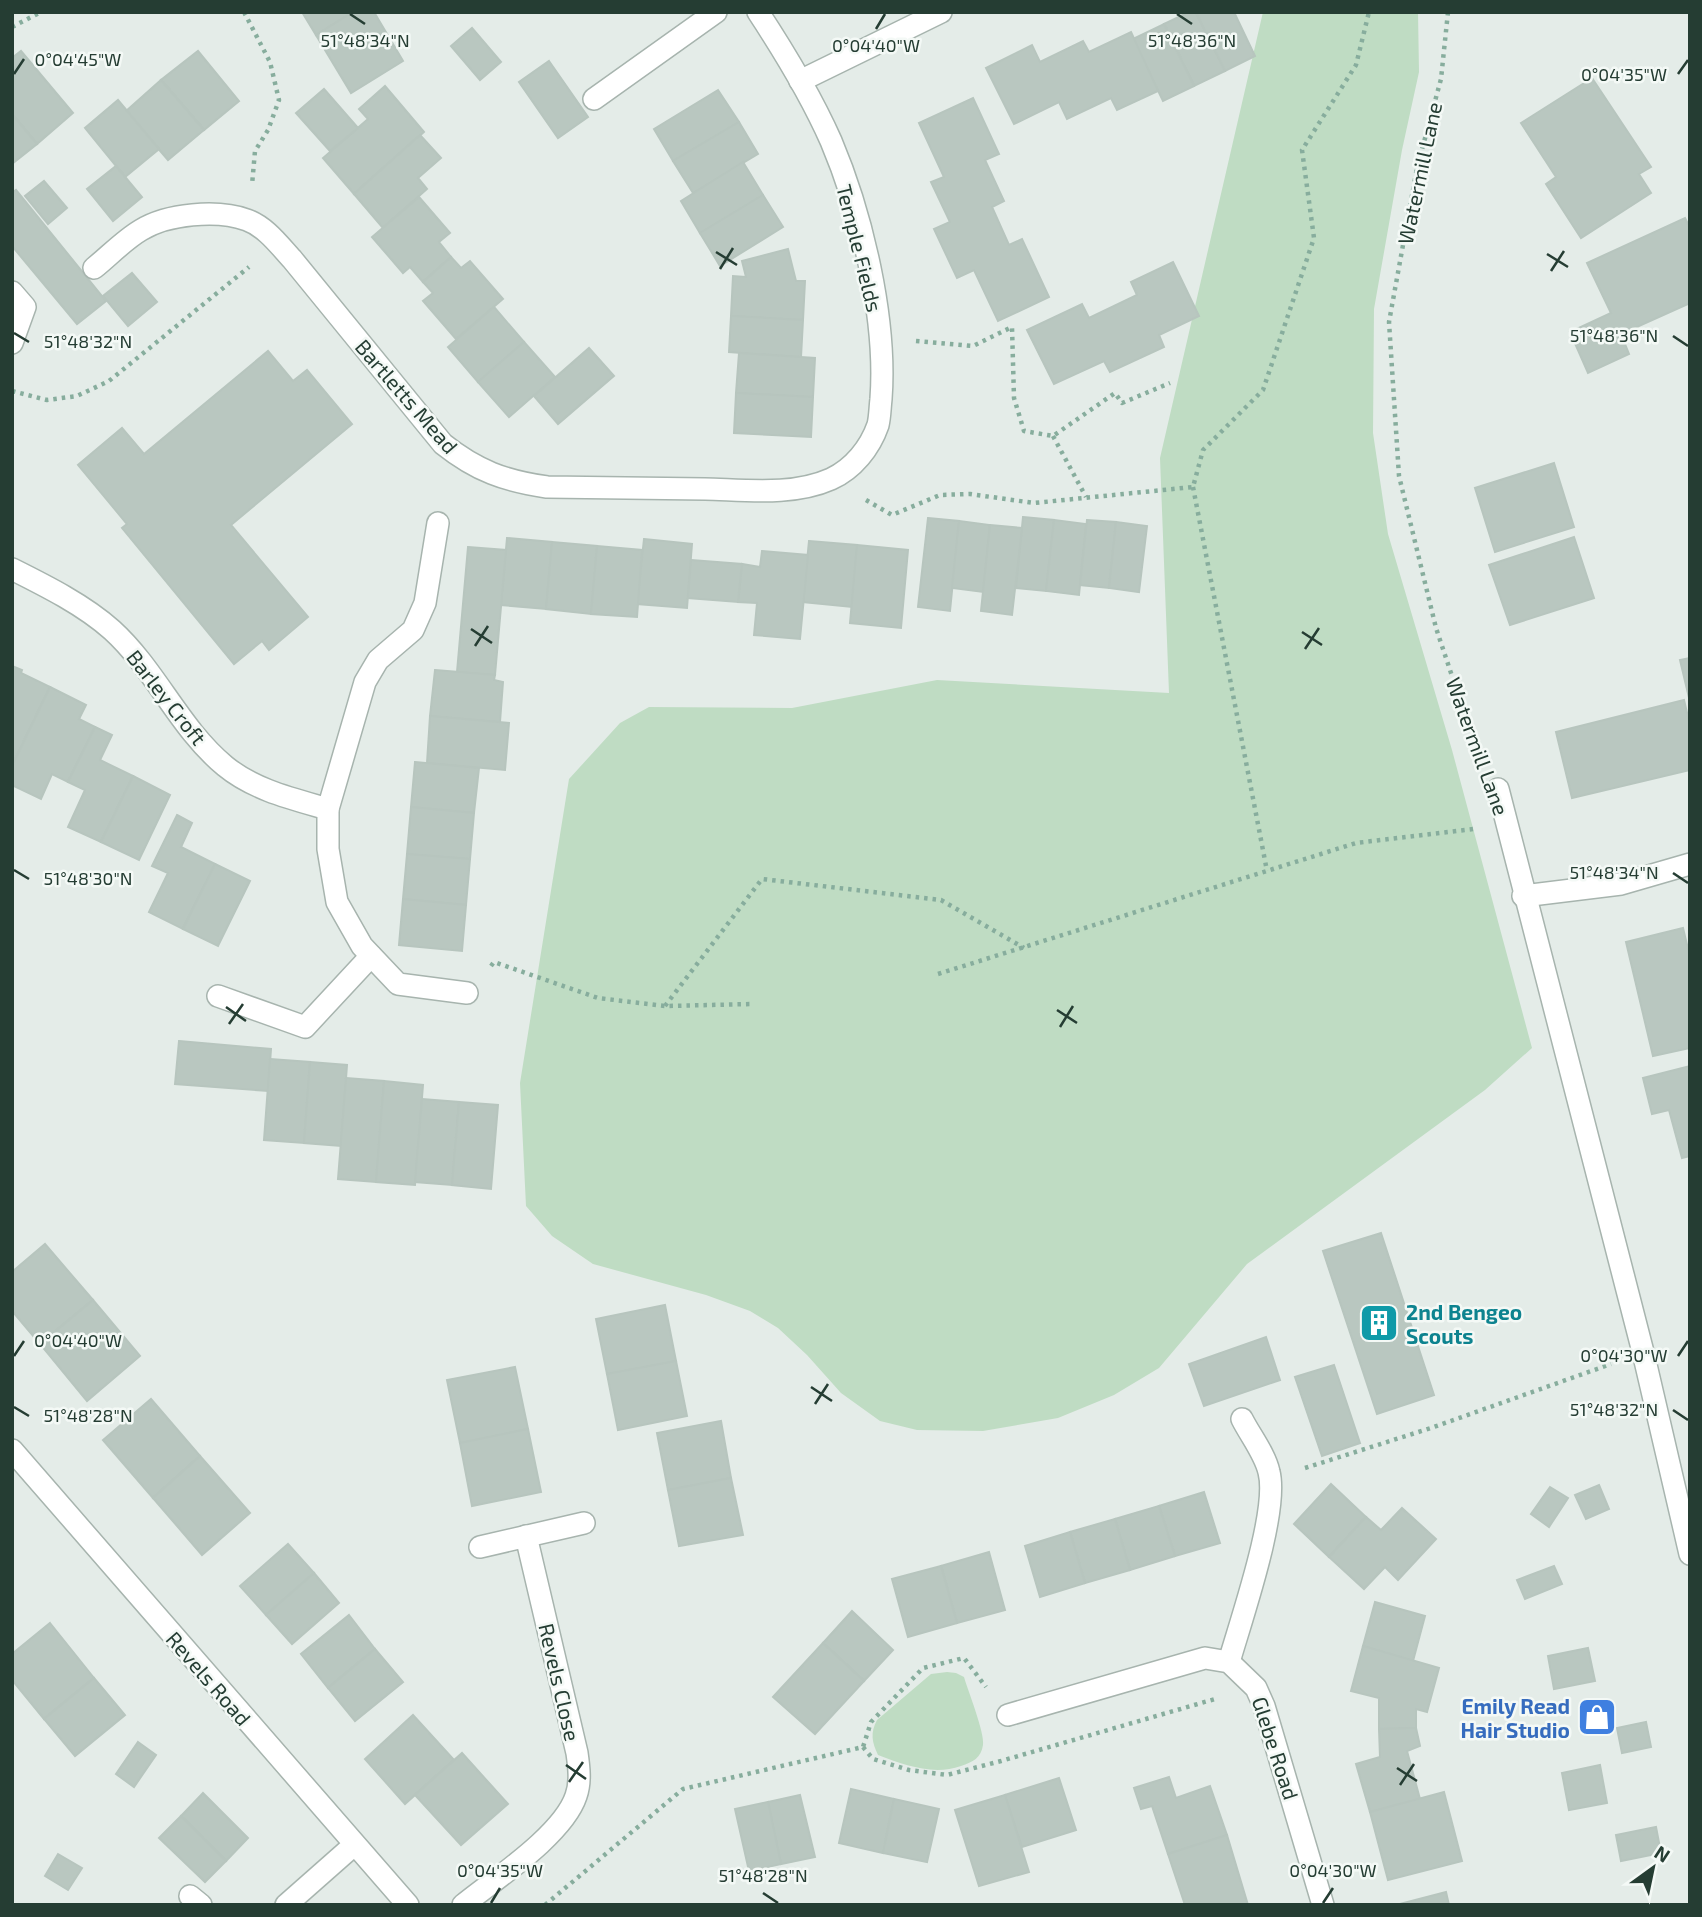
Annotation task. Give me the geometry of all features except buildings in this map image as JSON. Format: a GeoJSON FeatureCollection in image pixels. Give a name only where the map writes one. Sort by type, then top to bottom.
{"type":"FeatureCollection","features":[{"type":"Feature","properties":{"kind":"street"},"geometry":{"type":"LineString","coordinates":[[594,99],[716,12]]}},
{"type":"Feature","properties":{"kind":"street","name":"Temple Fields"},"geometry":{"type":"LineString","coordinates":[[758,12],[800,81],[831,142],[858,219],[874,287],[881,338],[882,384],[878,423]]}},
{"type":"Feature","properties":{"kind":"street"},"geometry":{"type":"LineString","coordinates":[[800,81],[941,12]]}},
{"type":"Feature","properties":{"kind":"street","name":"Bartletts Mead"},"geometry":{"type":"LineString","coordinates":[[94,268],[141,230],[174,217],[223,215],[248,220],[270,235],[292,259],[443,444],[463,460],[514,482],[547,487],[772,490],[810,487],[833,478],[854,464],[868,446],[878,423]]}},
{"type":"Feature","properties":{"kind":"street"},"geometry":{"type":"LineString","coordinates":[[12,292],[25,307],[12,343]]}},
{"type":"Feature","properties":{"kind":"street"},"geometry":{"type":"LineString","coordinates":[[438,523],[425,603],[413,630],[378,660],[365,682],[328,809],[328,849],[337,902],[362,946],[398,984],[467,993]]}},
{"type":"Feature","properties":{"kind":"street","name":"Barley Croft"},"geometry":{"type":"LineString","coordinates":[[12,569],[78,605],[112,630],[136,655],[196,737],[226,767],[284,797],[328,809]]}},
{"type":"Feature","properties":{"kind":"street","name":"Watermill Lane"},"geometry":{"type":"LineString","coordinates":[[1497,789],[1643,1352],[1690,1554]]}},
{"type":"Feature","properties":{"kind":"street"},"geometry":{"type":"LineString","coordinates":[[1524,896],[1621,884],[1690,864]]}},
{"type":"Feature","properties":{"kind":"street"},"geometry":{"type":"LineString","coordinates":[[218,996],[305,1027],[371,956]]}},
{"type":"Feature","properties":{"kind":"street"},"geometry":{"type":"LineString","coordinates":[[1008,1716],[1205,1658],[1229,1662],[1262,1542],[1271,1497],[1269,1472],[1242,1419]]}},
{"type":"Feature","properties":{"kind":"street","name":"Revels Road"},"geometry":{"type":"LineString","coordinates":[[12,1450],[408,1905]]}},
{"type":"Feature","properties":{"kind":"street"},"geometry":{"type":"LineString","coordinates":[[481,1547],[584,1522]]}},
{"type":"Feature","properties":{"kind":"street","name":"Revels Close"},"geometry":{"type":"LineString","coordinates":[[463,1905],[551,1833],[569,1811],[576,1795],[580,1774],[526,1536]]}},
{"type":"Feature","properties":{"kind":"street","name":"Glebe Road"},"geometry":{"type":"LineString","coordinates":[[1229,1662],[1256,1688],[1264,1706],[1323,1905]]}},
{"type":"Feature","properties":{"kind":"street"},"geometry":{"type":"LineString","coordinates":[[286,1905],[354,1845]]}},
{"type":"Feature","properties":{"kind":"path"},"geometry":{"type":"LineString","coordinates":[[12,27],[41,12]]}},
{"type":"Feature","properties":{"kind":"path"},"geometry":{"type":"LineString","coordinates":[[1267,871],[1193,487],[1203,450],[1263,390],[1314,238],[1302,150],[1356,65],[1370,12]]}},
{"type":"Feature","properties":{"kind":"path","name":"Watermill Lane"},"geometry":{"type":"LineString","coordinates":[[1450,13],[1441,79],[1417,168],[1390,322],[1399,476],[1436,628],[1479,759],[1497,789]]}},
{"type":"Feature","properties":{"kind":"path"},"geometry":{"type":"LineString","coordinates":[[881,338],[973,346],[1012,327],[1014,398],[1024,431],[1053,436],[1115,393],[1122,403],[1170,383]]}},
{"type":"Feature","properties":{"kind":"path"},"geometry":{"type":"LineString","coordinates":[[1053,436],[1086,498]]}},
{"type":"Feature","properties":{"kind":"path"},"geometry":{"type":"LineString","coordinates":[[833,478],[892,515],[940,495],[970,494],[1034,503],[1193,487]]}},
{"type":"Feature","properties":{"kind":"path"},"geometry":{"type":"LineString","coordinates":[[938,974],[1356,843],[1507,825]]}},
{"type":"Feature","properties":{"kind":"path"},"geometry":{"type":"LineString","coordinates":[[665,1006],[762,878],[942,900],[1024,948]]}},
{"type":"Feature","properties":{"kind":"path"},"geometry":{"type":"LineString","coordinates":[[467,993],[494,962],[598,998],[665,1006],[754,1004]]}},
{"type":"Feature","properties":{"kind":"path"},"geometry":{"type":"LineString","coordinates":[[1269,1472],[1296,1471],[1545,1388],[1643,1352]]}},
{"type":"Feature","properties":{"kind":"path"},"geometry":{"type":"LineString","coordinates":[[545,1905],[683,1789],[863,1747],[871,1722],[923,1668],[964,1658],[1008,1716]]}},
{"type":"Feature","properties":{"kind":"green space"},"geometry":{"type":"Polygon","coordinates":[[[1263,12],[1418,12],[1419,72],[1402,150],[1374,309],[1373,433],[1388,534],[1452,750],[1532,1048],[1485,1090],[1247,1264],[1159,1368],[1114,1395],[1058,1418],[983,1431],[917,1430],[880,1421],[841,1393],[778,1328],[750,1311],[706,1295],[593,1264],[552,1236],[526,1206],[520,1083],[569,779],[620,723],[649,707],[792,708],[937,680],[1169,693],[1160,458],[1263,12]]]}},
{"type":"Feature","properties":{"kind":"green space"},"geometry":{"type":"Polygon","coordinates":[[[947,1672],[964,1677],[983,1739],[978,1756],[973,1761],[951,1769],[930,1770],[878,1755],[873,1738],[877,1720],[931,1674],[947,1672]]]}},
{"type":"Feature","properties":{"kind":"place","name":"2nd Bengeo Scouts"},"geometry":{"type":"Point","coordinates":[1379,1323]}},
{"type":"Feature","properties":{"kind":"place","name":"Emily Read Hair Studio"},"geometry":{"type":"Point","coordinates":[1597,1717]}}]}
